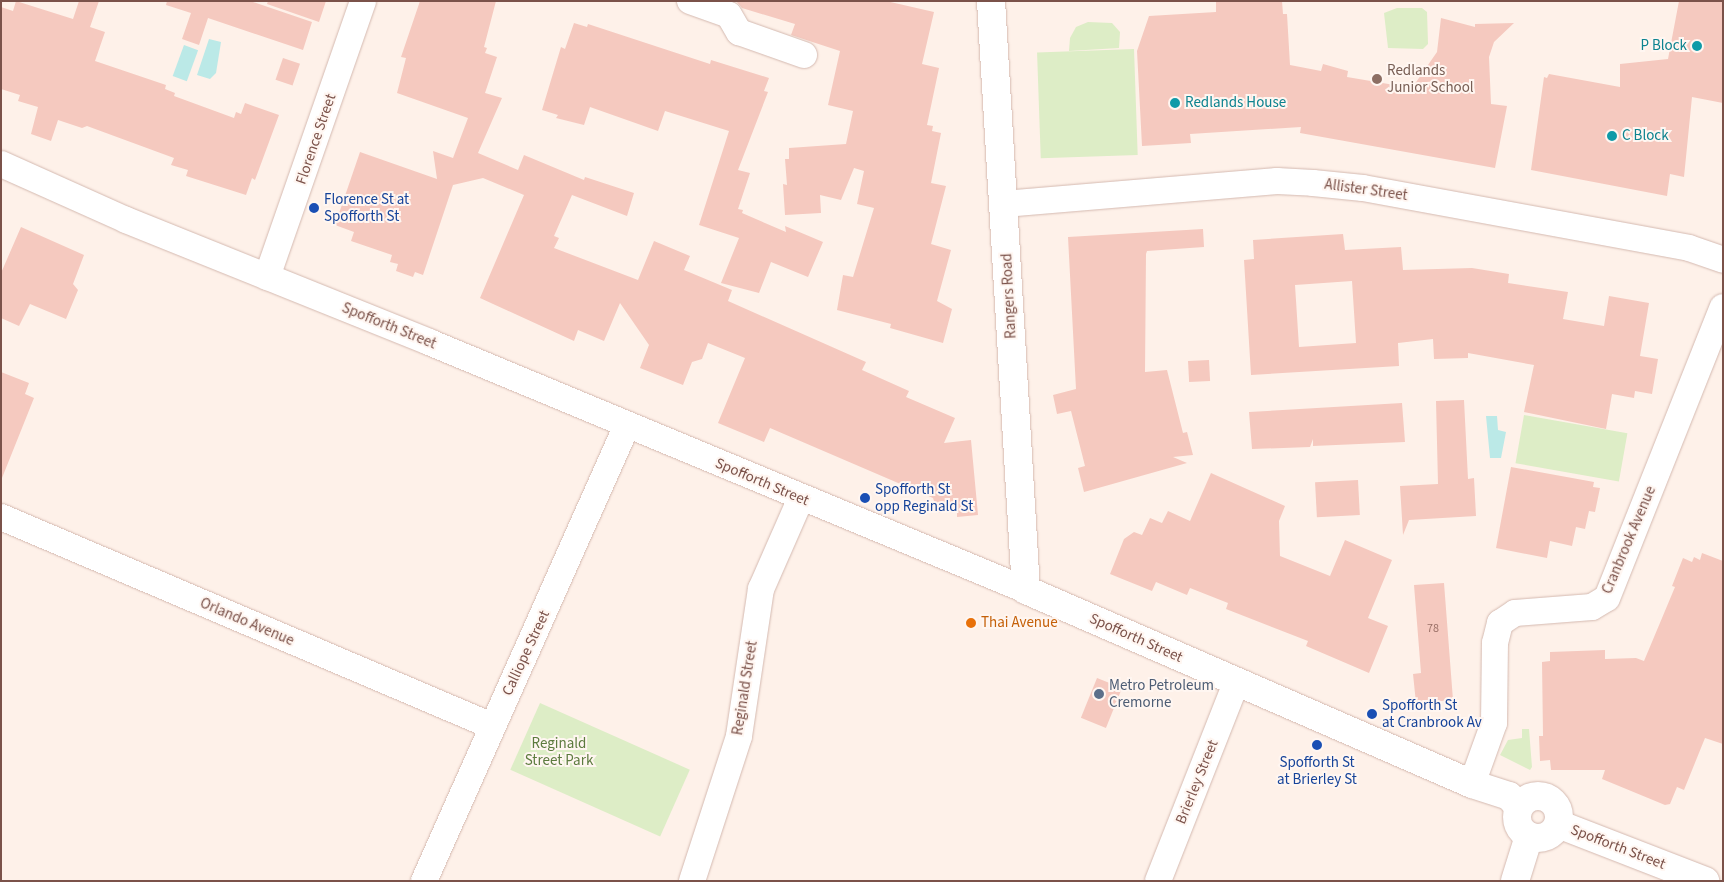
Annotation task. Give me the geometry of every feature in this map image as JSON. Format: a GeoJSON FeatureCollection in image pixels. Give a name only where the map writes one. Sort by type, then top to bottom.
{"type":"FeatureCollection","features":[{"type":"Feature","properties":{"kind":"main road","name":"Rangers Road"},"geometry":{"type":"LineString","coordinates":[[991,1],[1026,590]]}},
{"type":"Feature","properties":{"kind":"main road","name":"Spofforth Street"},"geometry":{"type":"LineString","coordinates":[[1026,590],[1236,683],[1472,784],[1509,796],[1519,807]]}},
{"type":"Feature","properties":{"kind":"main road"},"geometry":{"type":"LineString","coordinates":[[1531,797],[1550,799],[1558,809],[1558,824],[1545,838],[1529,836],[1520,828],[1517,820],[1519,807],[1531,797]]}},
{"type":"Feature","properties":{"kind":"main road","name":"Spofforth Street"},"geometry":{"type":"LineString","coordinates":[[1558,824],[1705,881]]}},
{"type":"Feature","properties":{"kind":"main road"},"geometry":{"type":"LineString","coordinates":[[1515,881],[1529,836]]}},
{"type":"Feature","properties":{"kind":"street","name":"Florence Street"},"geometry":{"type":"LineString","coordinates":[[267,277],[363,1]]}},
{"type":"Feature","properties":{"kind":"street"},"geometry":{"type":"LineString","coordinates":[[690,1],[728,15],[739,32],[804,55]]}},
{"type":"Feature","properties":{"kind":"street","name":"Spofforth Street"},"geometry":{"type":"LineString","coordinates":[[1,164],[126,220],[627,424],[1026,590]]}},
{"type":"Feature","properties":{"kind":"street","name":"Allister Street"},"geometry":{"type":"LineString","coordinates":[[1004,204],[1277,181],[1314,183],[1363,188],[1689,248],[1723,260]]}},
{"type":"Feature","properties":{"kind":"street","name":"Cranbrook Avenue"},"geometry":{"type":"LineString","coordinates":[[1472,784],[1494,723],[1495,643],[1500,623],[1515,613],[1592,607],[1607,598],[1723,307]]}},
{"type":"Feature","properties":{"kind":"street","name":"Calliope Street"},"geometry":{"type":"LineString","coordinates":[[424,881],[492,726],[567,566],[627,424]]}},
{"type":"Feature","properties":{"kind":"street","name":"Reginald Street"},"geometry":{"type":"LineString","coordinates":[[692,881],[739,736],[761,589],[801,498]]}},
{"type":"Feature","properties":{"kind":"street","name":"Orlando Avenue"},"geometry":{"type":"LineString","coordinates":[[1,517],[492,726]]}},
{"type":"Feature","properties":{"kind":"street","name":"Brierley Street"},"geometry":{"type":"LineString","coordinates":[[1158,881],[1236,683]]}},
{"type":"Feature","properties":{"kind":"green space"},"geometry":{"type":"Polygon","coordinates":[[[1397,8],[1422,8],[1427,12],[1428,44],[1423,49],[1388,48],[1384,13],[1397,8]]]}},
{"type":"Feature","properties":{"kind":"green space"},"geometry":{"type":"Polygon","coordinates":[[[1088,22],[1112,23],[1120,32],[1119,48],[1069,51],[1070,38],[1076,27],[1088,22]]]}},
{"type":"Feature","properties":{"kind":"green space"},"geometry":{"type":"Polygon","coordinates":[[[1134,49],[1138,155],[1041,158],[1037,52],[1134,49]]]}},
{"type":"Feature","properties":{"kind":"green space"},"geometry":{"type":"Polygon","coordinates":[[[1524,415],[1627,433],[1619,481],[1515,463],[1524,415]]]}},
{"type":"Feature","properties":{"kind":"green space","name":"Reginald Street Park"},"geometry":{"type":"Polygon","coordinates":[[[540,703],[690,770],[660,836],[510,770],[540,703]]]}},
{"type":"Feature","properties":{"kind":"green space"},"geometry":{"type":"Polygon","coordinates":[[[1522,729],[1529,729],[1532,767],[1530,770],[1500,755],[1508,740],[1522,738],[1522,729]]]}},
{"type":"Feature","properties":{"kind":"water"},"geometry":{"type":"Polygon","coordinates":[[[209,39],[221,42],[216,73],[210,79],[197,75],[209,39]]]}},
{"type":"Feature","properties":{"kind":"water"},"geometry":{"type":"Polygon","coordinates":[[[184,45],[198,50],[187,81],[173,76],[184,45]]]}},
{"type":"Feature","properties":{"kind":"water"},"geometry":{"type":"Polygon","coordinates":[[[1486,416],[1497,416],[1498,430],[1506,432],[1501,458],[1490,458],[1486,416]]]}},
{"type":"Feature","properties":{"kind":"building"},"geometry":{"type":"Polygon","coordinates":[[[16,1],[73,19],[79,1],[99,1],[90,27],[105,32],[95,61],[166,85],[165,89],[175,93],[174,96],[234,118],[236,112],[241,114],[245,103],[279,115],[255,180],[252,178],[246,195],[186,176],[188,170],[171,165],[174,158],[87,126],[82,128],[58,120],[51,141],[31,134],[38,107],[18,101],[20,95],[1,89],[1,7],[13,11],[16,1]]]}},
{"type":"Feature","properties":{"kind":"building"},"geometry":{"type":"Polygon","coordinates":[[[167,1],[250,1],[312,22],[303,50],[208,18],[199,45],[182,39],[191,13],[166,5],[167,1]]]}},
{"type":"Feature","properties":{"kind":"building"},"geometry":{"type":"Polygon","coordinates":[[[268,1],[326,1],[319,22],[267,4],[268,1]]]}},
{"type":"Feature","properties":{"kind":"building"},"geometry":{"type":"Polygon","coordinates":[[[420,1],[496,1],[484,47],[487,48],[485,53],[497,57],[485,93],[502,98],[478,153],[518,170],[524,155],[584,180],[585,177],[634,193],[627,216],[572,195],[554,236],[559,238],[554,248],[638,280],[654,241],[690,256],[684,270],[732,290],[728,301],[866,362],[862,370],[909,391],[906,397],[955,418],[944,443],[971,440],[978,515],[957,517],[957,512],[938,513],[933,498],[770,428],[764,442],[718,423],[745,358],[708,343],[702,359],[692,362],[683,385],[640,368],[649,345],[620,303],[604,341],[578,330],[574,341],[480,298],[524,195],[483,178],[453,185],[423,275],[415,272],[413,277],[396,271],[398,264],[390,262],[392,255],[351,241],[354,232],[335,225],[360,152],[437,179],[433,151],[453,158],[468,118],[397,93],[406,58],[401,57],[420,1]]]}},
{"type":"Feature","properties":{"kind":"building"},"geometry":{"type":"Polygon","coordinates":[[[736,1],[886,1],[934,12],[922,64],[939,68],[927,125],[933,126],[932,131],[941,133],[931,183],[946,186],[931,244],[951,250],[937,301],[952,309],[943,343],[890,328],[891,324],[837,310],[843,275],[853,277],[874,208],[857,204],[864,171],[854,168],[841,200],[820,195],[821,213],[785,215],[783,184],[787,185],[785,159],[789,159],[789,148],[846,144],[853,111],[828,105],[840,51],[791,35],[795,24],[742,8],[736,1]]]}},
{"type":"Feature","properties":{"kind":"building"},"geometry":{"type":"Polygon","coordinates":[[[1282,1],[1283,14],[1287,14],[1290,65],[1321,71],[1323,64],[1348,71],[1347,77],[1412,88],[1437,52],[1441,18],[1475,27],[1475,24],[1514,23],[1494,42],[1489,57],[1491,104],[1507,106],[1495,168],[1300,133],[1301,127],[1190,134],[1191,143],[1142,146],[1137,51],[1149,16],[1216,12],[1216,2],[1282,1]]]}},
{"type":"Feature","properties":{"kind":"building","name":"C Block"},"geometry":{"type":"Polygon","coordinates":[[[1679,1],[1723,1],[1723,103],[1692,97],[1684,177],[1670,174],[1667,196],[1531,170],[1544,77],[1547,78],[1549,74],[1620,87],[1620,64],[1668,59],[1679,1]]]}},
{"type":"Feature","properties":{"kind":"building"},"geometry":{"type":"Polygon","coordinates":[[[574,23],[587,27],[588,24],[710,64],[711,60],[769,78],[764,91],[768,92],[738,170],[750,173],[738,209],[743,210],[742,213],[786,232],[785,226],[823,242],[808,277],[771,262],[759,293],[721,283],[739,238],[699,225],[729,131],[665,111],[658,131],[590,107],[584,125],[556,118],[558,115],[542,110],[561,47],[565,49],[574,23]]]}},
{"type":"Feature","properties":{"kind":"building"},"geometry":{"type":"Polygon","coordinates":[[[283,58],[300,64],[293,86],[276,80],[283,58]]]}},
{"type":"Feature","properties":{"kind":"building"},"geometry":{"type":"Polygon","coordinates":[[[21,227],[84,255],[73,284],[78,290],[66,319],[30,304],[19,326],[1,318],[1,273],[21,227]]]}},
{"type":"Feature","properties":{"kind":"building"},"geometry":{"type":"Polygon","coordinates":[[[1203,229],[1204,247],[1147,251],[1146,254],[1145,372],[1167,370],[1183,433],[1187,432],[1193,455],[1173,457],[1187,463],[1084,492],[1078,468],[1085,466],[1071,411],[1057,414],[1053,395],[1076,389],[1068,237],[1203,229]]]}},
{"type":"Feature","properties":{"kind":"building"},"geometry":{"type":"Polygon","coordinates":[[[1343,234],[1345,250],[1401,247],[1403,270],[1472,268],[1509,274],[1508,283],[1568,292],[1563,319],[1604,326],[1609,296],[1649,303],[1640,356],[1658,359],[1652,394],[1635,391],[1634,398],[1612,394],[1606,429],[1524,412],[1534,365],[1468,353],[1468,358],[1434,359],[1433,339],[1398,343],[1399,366],[1251,375],[1244,260],[1254,259],[1253,240],[1343,234]],[[1352,281],[1295,285],[1299,347],[1356,343],[1352,281]]]}},
{"type":"Feature","properties":{"kind":"building"},"geometry":{"type":"Polygon","coordinates":[[[1209,360],[1210,381],[1189,382],[1188,361],[1209,360]]]}},
{"type":"Feature","properties":{"kind":"building"},"geometry":{"type":"Polygon","coordinates":[[[1,372],[29,383],[25,394],[34,398],[2,478],[1,372]]]}},
{"type":"Feature","properties":{"kind":"building"},"geometry":{"type":"Polygon","coordinates":[[[1464,400],[1468,479],[1474,478],[1476,516],[1409,520],[1403,535],[1400,486],[1438,484],[1436,401],[1464,400]]]}},
{"type":"Feature","properties":{"kind":"building"},"geometry":{"type":"Polygon","coordinates":[[[1402,403],[1405,442],[1313,446],[1313,439],[1310,447],[1252,449],[1249,412],[1402,403]]]}},
{"type":"Feature","properties":{"kind":"building"},"geometry":{"type":"Polygon","coordinates":[[[1511,467],[1594,482],[1593,487],[1600,488],[1595,512],[1589,511],[1585,529],[1576,527],[1572,546],[1550,541],[1547,558],[1496,548],[1511,467]]]}},
{"type":"Feature","properties":{"kind":"building"},"geometry":{"type":"Polygon","coordinates":[[[1211,473],[1285,506],[1279,521],[1280,556],[1330,576],[1345,540],[1392,560],[1368,618],[1388,626],[1369,673],[1306,646],[1308,641],[1226,609],[1228,603],[1190,588],[1187,595],[1156,582],[1152,591],[1110,574],[1124,539],[1134,532],[1142,535],[1150,518],[1162,523],[1168,511],[1190,521],[1211,473]]]}},
{"type":"Feature","properties":{"kind":"building"},"geometry":{"type":"Polygon","coordinates":[[[1358,480],[1360,515],[1317,517],[1315,482],[1358,480]]]}},
{"type":"Feature","properties":{"kind":"building"},"geometry":{"type":"Polygon","coordinates":[[[1702,553],[1723,561],[1723,744],[1705,738],[1684,790],[1677,787],[1670,804],[1665,805],[1602,779],[1605,770],[1551,770],[1550,760],[1540,761],[1539,736],[1543,736],[1542,662],[1550,661],[1550,652],[1605,650],[1605,659],[1636,658],[1644,661],[1675,587],[1672,586],[1683,558],[1692,562],[1694,557],[1700,560],[1702,553]]]}},
{"type":"Feature","properties":{"kind":"building"},"geometry":{"type":"Polygon","coordinates":[[[1444,583],[1453,700],[1416,703],[1413,674],[1421,673],[1414,585],[1444,583]]]}},
{"type":"Feature","properties":{"kind":"building"},"geometry":{"type":"Polygon","coordinates":[[[1097,678],[1122,688],[1106,728],[1081,718],[1097,678]]]}},
{"type":"Feature","properties":{"kind":"place","name":"P Block"},"geometry":{"type":"Point","coordinates":[1697,46]}},
{"type":"Feature","properties":{"kind":"place","name":"Redlands Junior School"},"geometry":{"type":"Point","coordinates":[1377,79]}},
{"type":"Feature","properties":{"kind":"place","name":"Redlands House"},"geometry":{"type":"Point","coordinates":[1175,103]}},
{"type":"Feature","properties":{"kind":"place","name":"C Block"},"geometry":{"type":"Point","coordinates":[1612,136]}},
{"type":"Feature","properties":{"kind":"place","name":"Florence St at Spofforth St"},"geometry":{"type":"Point","coordinates":[314,208]}},
{"type":"Feature","properties":{"kind":"place","name":"Spofforth St opp Reginald St"},"geometry":{"type":"Point","coordinates":[865,498]}},
{"type":"Feature","properties":{"kind":"place","name":"Thai Avenue"},"geometry":{"type":"Point","coordinates":[971,623]}},
{"type":"Feature","properties":{"kind":"place","name":"Metro Petroleum Cremorne"},"geometry":{"type":"Point","coordinates":[1099,694]}},
{"type":"Feature","properties":{"kind":"place","name":"Spofforth St at Cranbrook Av"},"geometry":{"type":"Point","coordinates":[1372,714]}},
{"type":"Feature","properties":{"kind":"place","name":"Spofforth St at Brierley St"},"geometry":{"type":"Point","coordinates":[1317,745]}}]}
